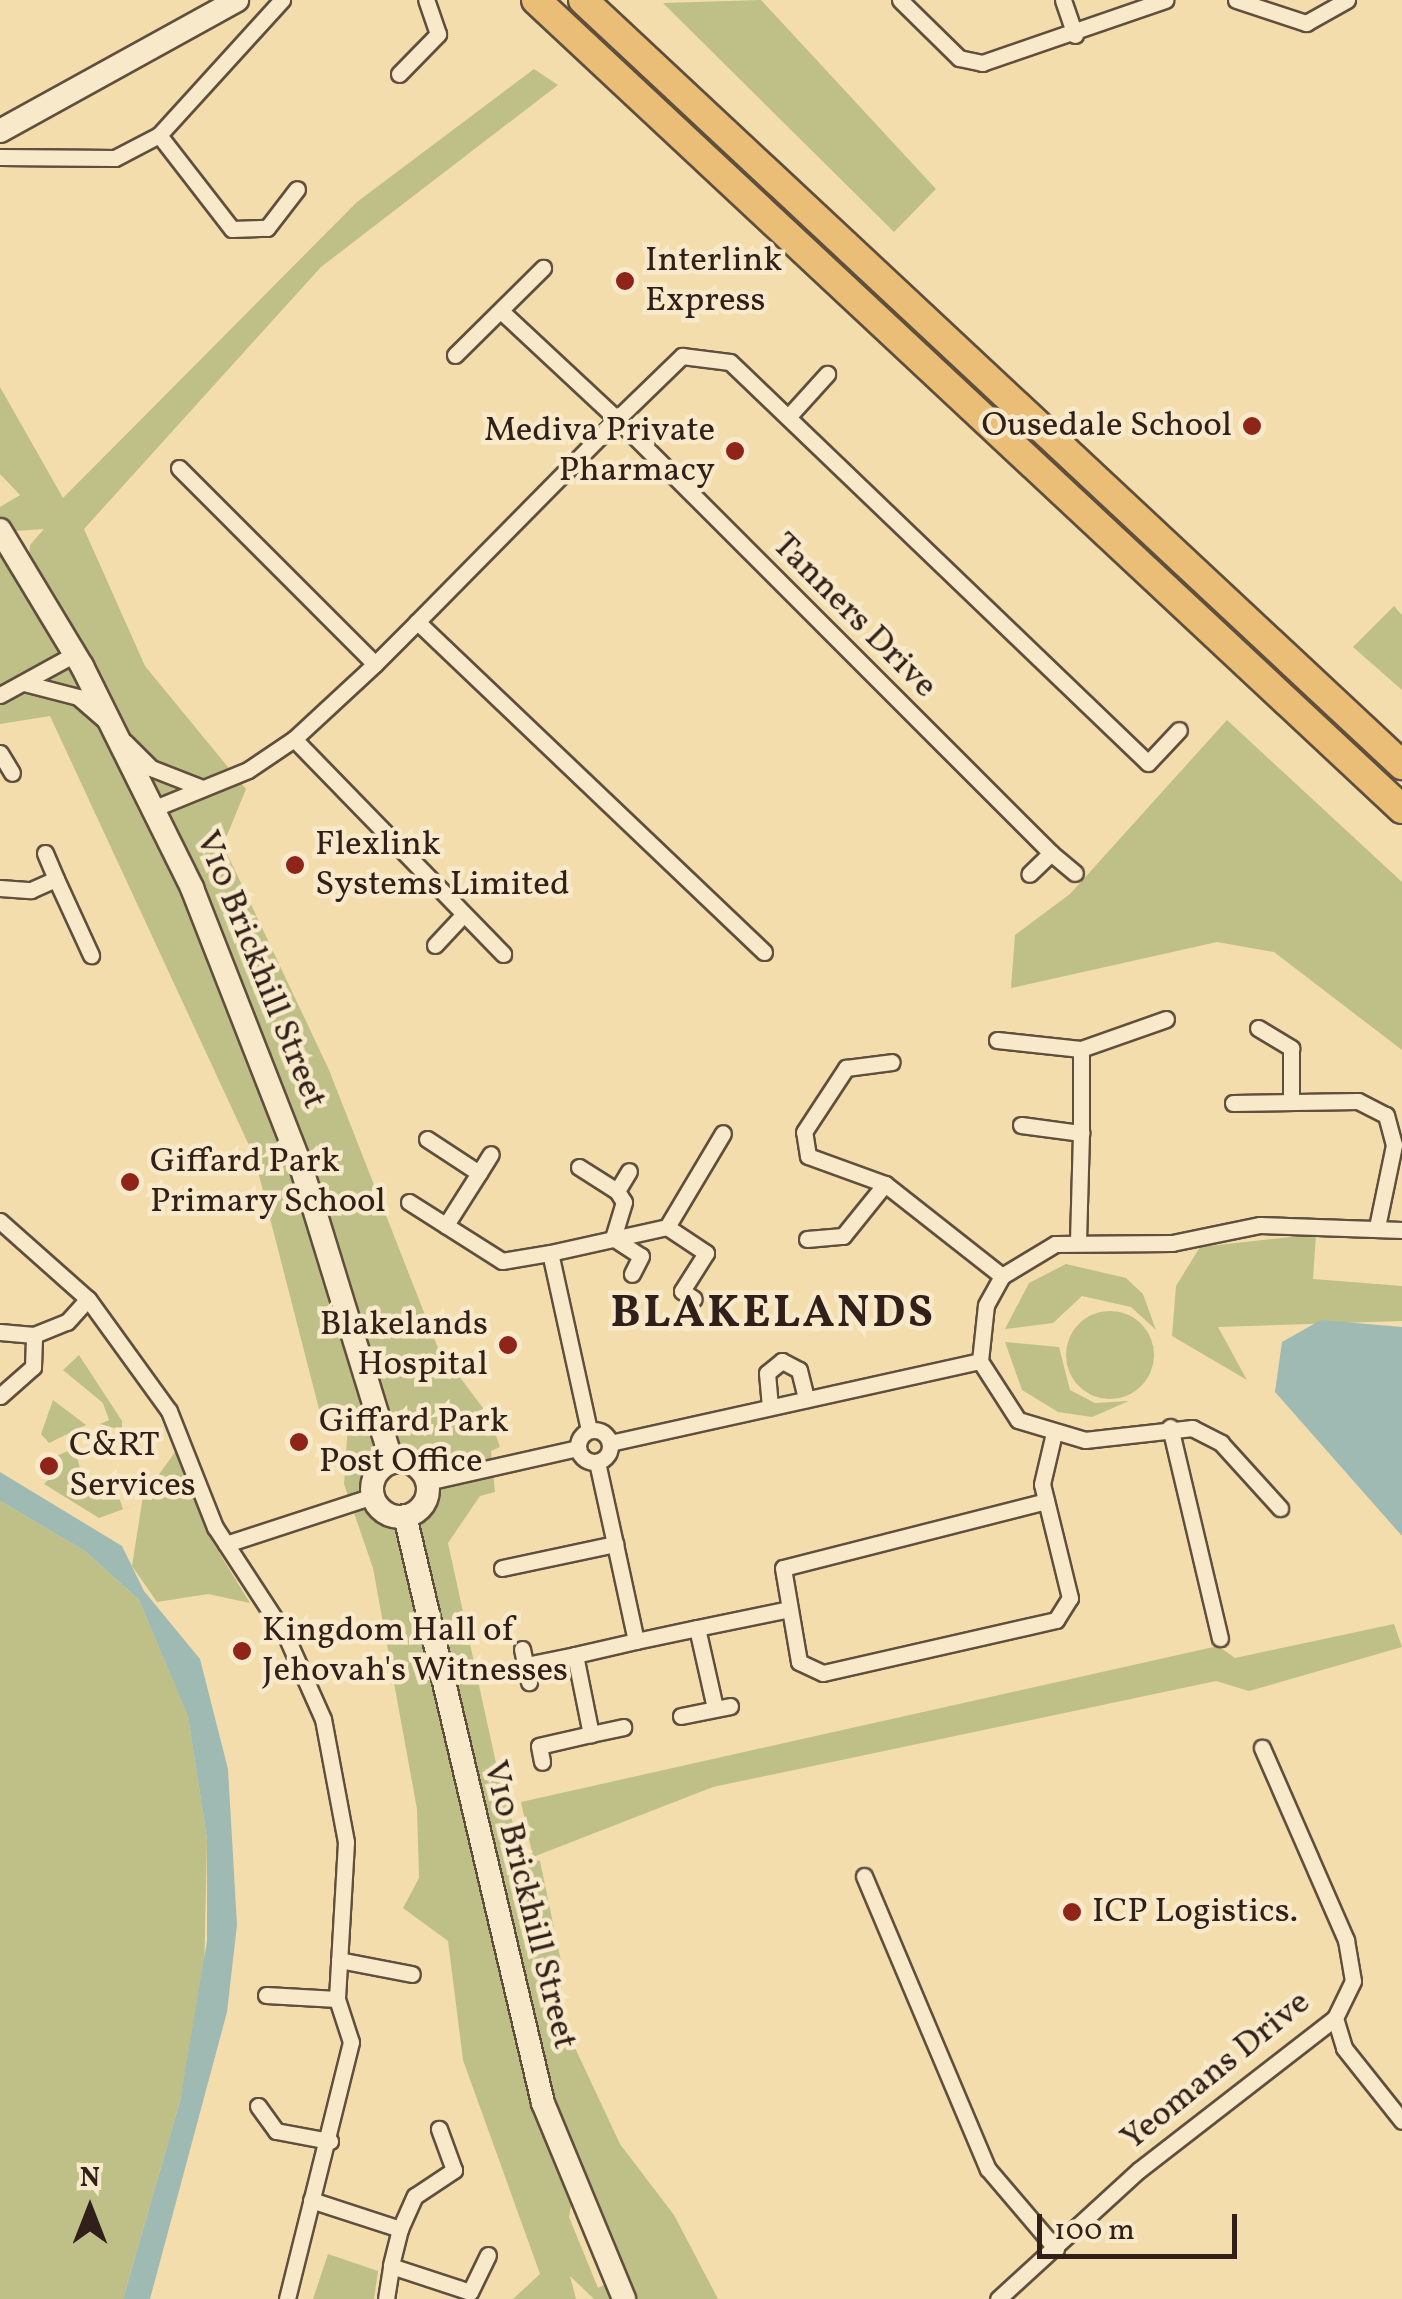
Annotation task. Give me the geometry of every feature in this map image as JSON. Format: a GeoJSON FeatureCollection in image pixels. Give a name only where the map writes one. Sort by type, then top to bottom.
{"type":"FeatureCollection","features":[{"type":"Feature","properties":{"kind":"highway"},"geometry":{"type":"LineString","coordinates":[[536,0],[1402,808]]}},
{"type":"Feature","properties":{"kind":"highway"},"geometry":{"type":"LineString","coordinates":[[592,8],[1402,765]]}},
{"type":"Feature","properties":{"kind":"street"},"geometry":{"type":"LineString","coordinates":[[0,131],[237,0]]}},
{"type":"Feature","properties":{"kind":"street"},"geometry":{"type":"LineString","coordinates":[[0,157],[114,158],[159,134],[282,0]]}},
{"type":"Feature","properties":{"kind":"street"},"geometry":{"type":"LineString","coordinates":[[398,74],[438,34],[426,0]]}},
{"type":"Feature","properties":{"kind":"street"},"geometry":{"type":"LineString","coordinates":[[900,0],[966,62],[1075,35],[1165,0]]}},
{"type":"Feature","properties":{"kind":"street"},"geometry":{"type":"LineString","coordinates":[[1063,0],[1075,35]]}},
{"type":"Feature","properties":{"kind":"street"},"geometry":{"type":"LineString","coordinates":[[1236,0],[1306,23],[1347,0]]}},
{"type":"Feature","properties":{"kind":"street"},"geometry":{"type":"LineString","coordinates":[[159,134],[232,228],[267,228],[297,189]]}},
{"type":"Feature","properties":{"kind":"street"},"geometry":{"type":"LineString","coordinates":[[454,355],[542,268]]}},
{"type":"Feature","properties":{"kind":"street","name":"Tanners Drive"},"geometry":{"type":"LineString","coordinates":[[500,311],[617,419],[1076,873]]}},
{"type":"Feature","properties":{"kind":"street"},"geometry":{"type":"LineString","coordinates":[[155,808],[294,740],[682,356],[730,362],[1148,763],[1178,730]]}},
{"type":"Feature","properties":{"kind":"street"},"geometry":{"type":"LineString","coordinates":[[788,416],[828,374]]}},
{"type":"Feature","properties":{"kind":"street"},"geometry":{"type":"LineString","coordinates":[[180,468],[375,664]]}},
{"type":"Feature","properties":{"kind":"street","name":"V10 Brickhill Street"},"geometry":{"type":"LineString","coordinates":[[0,531],[75,654],[155,808],[300,1164],[392,1462]]}},
{"type":"Feature","properties":{"kind":"street"},"geometry":{"type":"LineString","coordinates":[[417,622],[764,952]]}},
{"type":"Feature","properties":{"kind":"street"},"geometry":{"type":"LineString","coordinates":[[0,695],[75,654]]}},
{"type":"Feature","properties":{"kind":"street"},"geometry":{"type":"LineString","coordinates":[[24,683],[78,698],[151,768],[202,788]]}},
{"type":"Feature","properties":{"kind":"street"},"geometry":{"type":"LineString","coordinates":[[294,740],[503,954]]}},
{"type":"Feature","properties":{"kind":"street"},"geometry":{"type":"LineString","coordinates":[[0,753],[12,773]]}},
{"type":"Feature","properties":{"kind":"street"},"geometry":{"type":"LineString","coordinates":[[45,853],[90,956]]}},
{"type":"Feature","properties":{"kind":"street"},"geometry":{"type":"LineString","coordinates":[[1029,874],[1052,853]]}},
{"type":"Feature","properties":{"kind":"street"},"geometry":{"type":"LineString","coordinates":[[0,888],[31,890],[56,879]]}},
{"type":"Feature","properties":{"kind":"street"},"geometry":{"type":"LineString","coordinates":[[436,944],[462,916]]}},
{"type":"Feature","properties":{"kind":"street"},"geometry":{"type":"LineString","coordinates":[[997,1040],[1081,1049],[1166,1019]]}},
{"type":"Feature","properties":{"kind":"street"},"geometry":{"type":"LineString","coordinates":[[1258,1028],[1291,1048],[1291,1102]]}},
{"type":"Feature","properties":{"kind":"street"},"geometry":{"type":"LineString","coordinates":[[1078,1241],[1081,1049]]}},
{"type":"Feature","properties":{"kind":"street"},"geometry":{"type":"LineString","coordinates":[[892,1062],[846,1068],[800,1146],[885,1184],[1002,1276]]}},
{"type":"Feature","properties":{"kind":"street"},"geometry":{"type":"LineString","coordinates":[[1232,1103],[1358,1101],[1386,1115],[1394,1145],[1377,1227]]}},
{"type":"Feature","properties":{"kind":"street"},"geometry":{"type":"LineString","coordinates":[[1021,1125],[1081,1133]]}},
{"type":"Feature","properties":{"kind":"street"},"geometry":{"type":"LineString","coordinates":[[667,1227],[724,1133]]}},
{"type":"Feature","properties":{"kind":"street"},"geometry":{"type":"LineString","coordinates":[[427,1139],[480,1173]]}},
{"type":"Feature","properties":{"kind":"street"},"geometry":{"type":"LineString","coordinates":[[446,1225],[492,1154]]}},
{"type":"Feature","properties":{"kind":"street"},"geometry":{"type":"LineString","coordinates":[[579,1167],[616,1191],[624,1202],[613,1238]]}},
{"type":"Feature","properties":{"kind":"street"},"geometry":{"type":"LineString","coordinates":[[616,1191],[629,1171]]}},
{"type":"Feature","properties":{"kind":"street"},"geometry":{"type":"LineString","coordinates":[[807,1239],[843,1236],[885,1184]]}},
{"type":"Feature","properties":{"kind":"street"},"geometry":{"type":"LineString","coordinates":[[410,1202],[502,1261],[667,1227],[706,1253],[682,1291],[694,1298]]}},
{"type":"Feature","properties":{"kind":"street"},"geometry":{"type":"LineString","coordinates":[[0,1222],[88,1299],[169,1411],[226,1544],[286,1636],[324,1719],[346,1842],[337,1999],[351,2042],[330,2140],[287,2299]]}},
{"type":"Feature","properties":{"kind":"street"},"geometry":{"type":"LineString","coordinates":[[1280,1508],[1222,1443],[1170,1427],[1053,1437],[1018,1420],[980,1361],[986,1305],[1002,1276],[1024,1257],[1078,1241],[1132,1246],[1260,1225],[1402,1230]]}},
{"type":"Feature","properties":{"kind":"street"},"geometry":{"type":"LineString","coordinates":[[613,1238],[641,1256],[632,1274]]}},
{"type":"Feature","properties":{"kind":"street"},"geometry":{"type":"LineString","coordinates":[[427,1482],[578,1448],[589,1430],[550,1253]]}},
{"type":"Feature","properties":{"kind":"street"},"geometry":{"type":"LineString","coordinates":[[0,1332],[34,1335],[66,1322],[88,1299]]}},
{"type":"Feature","properties":{"kind":"street"},"geometry":{"type":"LineString","coordinates":[[0,1396],[33,1367],[34,1335]]}},
{"type":"Feature","properties":{"kind":"street"},"geometry":{"type":"LineString","coordinates":[[770,1408],[767,1373],[782,1361],[799,1370],[806,1400]]}},
{"type":"Feature","properties":{"kind":"street"},"geometry":{"type":"LineString","coordinates":[[597,1462],[610,1443],[980,1361]]}},
{"type":"Feature","properties":{"kind":"street"},"geometry":{"type":"LineString","coordinates":[[1170,1427],[1220,1638]]}},
{"type":"Feature","properties":{"kind":"street"},"geometry":{"type":"LineString","coordinates":[[589,1430],[610,1443]]}},
{"type":"Feature","properties":{"kind":"street"},"geometry":{"type":"LineString","coordinates":[[1046,1501],[796,1560],[779,1580],[799,1662],[823,1673],[1056,1620],[1070,1598],[1046,1501],[1053,1437]]}},
{"type":"Feature","properties":{"kind":"street"},"geometry":{"type":"LineString","coordinates":[[578,1448],[597,1462],[636,1641]]}},
{"type":"Feature","properties":{"kind":"street"},"geometry":{"type":"LineString","coordinates":[[392,1462],[414,1465],[427,1482],[425,1501],[405,1516],[384,1512],[373,1496],[376,1474],[392,1462]]}},
{"type":"Feature","properties":{"kind":"street"},"geometry":{"type":"LineString","coordinates":[[226,1544],[373,1496]]}},
{"type":"Feature","properties":{"kind":"street","name":"V10 Brickhill Street"},"geometry":{"type":"LineString","coordinates":[[405,1516],[514,1999],[542,2103],[617,2285]]}},
{"type":"Feature","properties":{"kind":"street"},"geometry":{"type":"LineString","coordinates":[[502,1568],[614,1544]]}},
{"type":"Feature","properties":{"kind":"street"},"geometry":{"type":"LineString","coordinates":[[529,1682],[524,1657],[575,1655],[785,1610]]}},
{"type":"Feature","properties":{"kind":"street"},"geometry":{"type":"LineString","coordinates":[[681,1716],[722,1707],[697,1628]]}},
{"type":"Feature","properties":{"kind":"street"},"geometry":{"type":"LineString","coordinates":[[575,1655],[591,1734]]}},
{"type":"Feature","properties":{"kind":"street"},"geometry":{"type":"LineString","coordinates":[[542,1762],[539,1746],[624,1727]]}},
{"type":"Feature","properties":{"kind":"street","name":"Yeomans Drive"},"geometry":{"type":"LineString","coordinates":[[998,2299],[1140,2170],[1335,2018],[1353,1980],[1346,1940],[1262,1748]]}},
{"type":"Feature","properties":{"kind":"street"},"geometry":{"type":"LineString","coordinates":[[864,1876],[988,2169],[1056,2249]]}},
{"type":"Feature","properties":{"kind":"street"},"geometry":{"type":"LineString","coordinates":[[339,1960],[412,1974]]}},
{"type":"Feature","properties":{"kind":"street"},"geometry":{"type":"LineString","coordinates":[[266,1995],[337,1999]]}},
{"type":"Feature","properties":{"kind":"street"},"geometry":{"type":"LineString","coordinates":[[1335,2018],[1344,2048],[1402,2120]]}},
{"type":"Feature","properties":{"kind":"street"},"geometry":{"type":"LineString","coordinates":[[258,2106],[276,2131],[330,2140]]}},
{"type":"Feature","properties":{"kind":"street"},"geometry":{"type":"LineString","coordinates":[[386,2299],[400,2230],[414,2196],[457,2177],[439,2130]]}},
{"type":"Feature","properties":{"kind":"street"},"geometry":{"type":"LineString","coordinates":[[311,2200],[400,2230]]}},
{"type":"Feature","properties":{"kind":"street"},"geometry":{"type":"LineString","coordinates":[[391,2266],[470,2292],[488,2255]]}},
{"type":"Feature","properties":{"kind":"green space"},"geometry":{"type":"Polygon","coordinates":[[[761,0],[936,189],[894,232],[663,3],[761,0]]]}},
{"type":"Feature","properties":{"kind":"green space"},"geometry":{"type":"Polygon","coordinates":[[[534,69],[558,85],[321,267],[84,529],[145,666],[246,789],[223,845],[329,1070],[438,1348],[489,1416],[500,1447],[491,1451],[495,1492],[480,1496],[448,1543],[499,1777],[523,1857],[540,1861],[562,1966],[562,2020],[620,2144],[674,2215],[718,2299],[594,2299],[570,2276],[576,2299],[513,2299],[540,2274],[463,2060],[448,1941],[403,1908],[419,1878],[417,1809],[373,1568],[344,1484],[349,1408],[319,1409],[254,1156],[50,716],[0,724],[0,507],[20,495],[0,474],[0,387],[63,498],[357,202],[534,69]],[[44,529],[2,532],[28,571],[30,545],[44,529]],[[400,1461],[379,1470],[372,1487],[377,1505],[396,1516],[419,1509],[428,1491],[420,1469],[400,1461]],[[574,2189],[569,2217],[598,2288],[614,2280],[574,2189]]]}},
{"type":"Feature","properties":{"kind":"green space"},"geometry":{"type":"Polygon","coordinates":[[[1394,606],[1402,615],[1402,690],[1353,647],[1394,606]]]}},
{"type":"Feature","properties":{"kind":"green space"},"geometry":{"type":"Polygon","coordinates":[[[1227,720],[1402,882],[1402,1050],[1274,952],[1217,942],[1011,988],[1015,935],[1070,894],[1227,720]]]}},
{"type":"Feature","properties":{"kind":"green space"},"geometry":{"type":"Polygon","coordinates":[[[1316,1234],[1313,1279],[1402,1286],[1402,1321],[1218,1327],[1247,1380],[1172,1336],[1176,1286],[1200,1247],[1316,1234]]]}},
{"type":"Feature","properties":{"kind":"green space"},"geometry":{"type":"Polygon","coordinates":[[[1066,1264],[1126,1278],[1143,1294],[1156,1330],[1131,1307],[1082,1296],[1053,1323],[1005,1329],[1029,1283],[1066,1264]]]}},
{"type":"Feature","properties":{"kind":"green space"},"geometry":{"type":"Polygon","coordinates":[[[1110,1311],[1135,1318],[1147,1330],[1154,1355],[1147,1380],[1135,1392],[1110,1399],[1085,1392],[1073,1380],[1066,1355],[1073,1330],[1085,1318],[1110,1311]]]}},
{"type":"Feature","properties":{"kind":"green space"},"geometry":{"type":"Polygon","coordinates":[[[1005,1342],[1059,1347],[1070,1390],[1095,1403],[1129,1401],[1092,1417],[1058,1412],[1022,1390],[1005,1342]]]}},
{"type":"Feature","properties":{"kind":"green space"},"geometry":{"type":"Polygon","coordinates":[[[79,1355],[122,1421],[122,1430],[100,1424],[109,1420],[103,1403],[63,1370],[79,1355]]]}},
{"type":"Feature","properties":{"kind":"green space"},"geometry":{"type":"Polygon","coordinates":[[[53,1400],[86,1425],[49,1443],[41,1434],[53,1400]]]}},
{"type":"Feature","properties":{"kind":"green space"},"geometry":{"type":"Polygon","coordinates":[[[179,1447],[212,1541],[250,1603],[208,1594],[157,1602],[132,1566],[143,1496],[179,1447]]]}},
{"type":"Feature","properties":{"kind":"green space"},"geometry":{"type":"Polygon","coordinates":[[[75,1448],[85,1489],[117,1491],[123,1509],[140,1503],[99,1518],[44,1484],[58,1470],[54,1457],[75,1448]]]}},
{"type":"Feature","properties":{"kind":"green space"},"geometry":{"type":"Polygon","coordinates":[[[0,1501],[85,1551],[139,1600],[188,1715],[207,1839],[204,1978],[180,2101],[123,2299],[0,2299],[0,1501]]]}},
{"type":"Feature","properties":{"kind":"green space"},"geometry":{"type":"Polygon","coordinates":[[[1394,1624],[1402,1647],[1249,1691],[1216,1681],[713,1787],[533,1857],[521,1802],[1218,1646],[1235,1658],[1394,1624]]]}},
{"type":"Feature","properties":{"kind":"green space"},"geometry":{"type":"Polygon","coordinates":[[[328,2254],[378,2271],[374,2299],[313,2299],[328,2254]]]}},
{"type":"Feature","properties":{"kind":"water"},"geometry":{"type":"Polygon","coordinates":[[[1321,1320],[1402,1327],[1402,1536],[1275,1392],[1282,1342],[1321,1320]]]}},
{"type":"Feature","properties":{"kind":"water"},"geometry":{"type":"Polygon","coordinates":[[[0,1472],[122,1546],[144,1591],[200,1659],[228,1769],[237,1925],[227,2012],[150,2299],[123,2299],[180,2101],[207,1941],[207,1839],[188,1716],[139,1600],[85,1551],[0,1501],[0,1472]]]}},
{"type":"Feature","properties":{"kind":"place","name":"Interlink Express"},"geometry":{"type":"Point","coordinates":[625,281]}},
{"type":"Feature","properties":{"kind":"place","name":"Ousedale School"},"geometry":{"type":"Point","coordinates":[1252,426]}},
{"type":"Feature","properties":{"kind":"place","name":"Mediva Private Pharmacy"},"geometry":{"type":"Point","coordinates":[735,451]}},
{"type":"Feature","properties":{"kind":"place","name":"Flexlink Systems Limited"},"geometry":{"type":"Point","coordinates":[295,865]}},
{"type":"Feature","properties":{"kind":"place","name":"Giffard Park Primary School"},"geometry":{"type":"Point","coordinates":[130,1182]}},
{"type":"Feature","properties":{"kind":"place","name":"Blakelands Hospital"},"geometry":{"type":"Point","coordinates":[508,1345]}},
{"type":"Feature","properties":{"kind":"place","name":"Giffard Park Post Office"},"geometry":{"type":"Point","coordinates":[299,1442]}},
{"type":"Feature","properties":{"kind":"place","name":"C&RT Services"},"geometry":{"type":"Point","coordinates":[49,1466]}},
{"type":"Feature","properties":{"kind":"place","name":"Kingdom Hall of Jehovah's Witnesses"},"geometry":{"type":"Point","coordinates":[242,1651]}},
{"type":"Feature","properties":{"kind":"place","name":"ICP Logistics."},"geometry":{"type":"Point","coordinates":[1072,1912]}},
{"type":"Feature","properties":{"kind":"district","name":"BLAKELANDS"},"geometry":{"type":"Point","coordinates":[773,1315]}}]}
